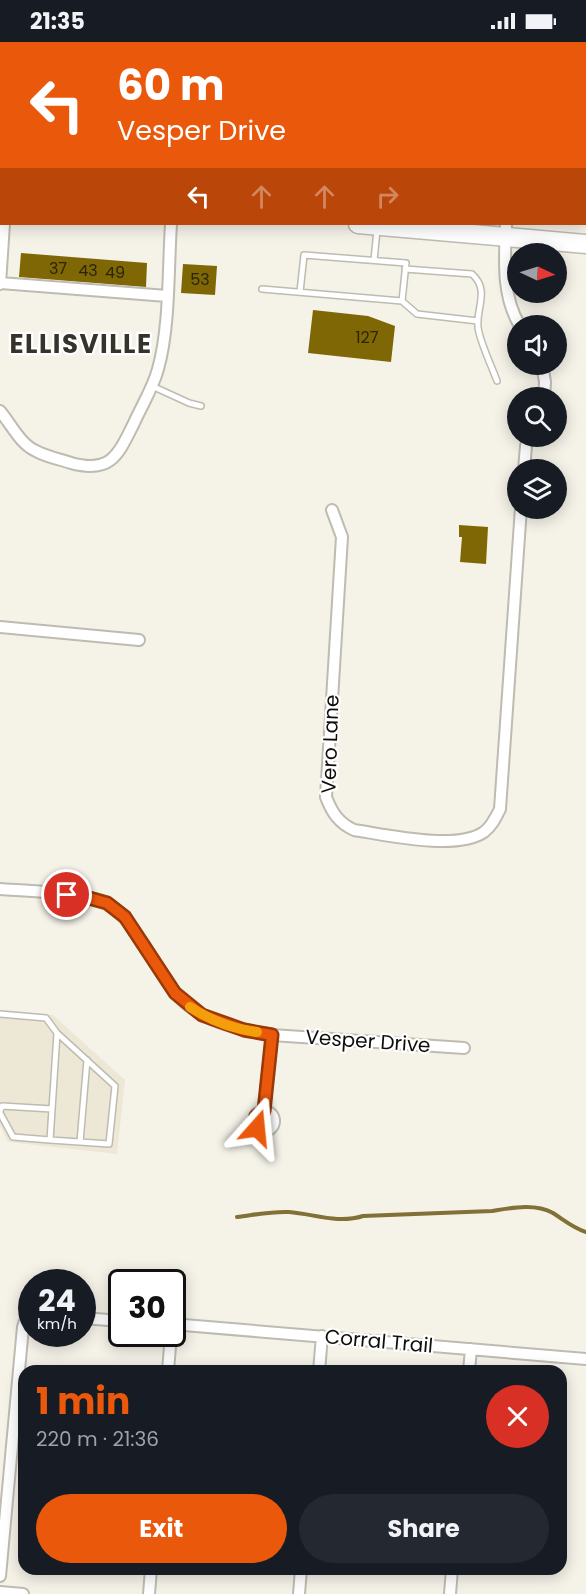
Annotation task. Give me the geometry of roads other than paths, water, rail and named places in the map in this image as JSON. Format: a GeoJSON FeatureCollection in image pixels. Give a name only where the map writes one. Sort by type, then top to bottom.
{"type":"FeatureCollection","features":[{"type":"Feature","properties":{"kind":"main road"},"geometry":{"type":"LineString","coordinates":[[377,225],[506,230],[586,244]]}},
{"type":"Feature","properties":{"kind":"street"},"geometry":{"type":"LineString","coordinates":[[4,225],[0,283],[167,296]]}},
{"type":"Feature","properties":{"kind":"street"},"geometry":{"type":"LineString","coordinates":[[0,411],[16,433],[34,451],[86,466],[102,465],[115,456],[152,386],[162,351],[171,225]]}},
{"type":"Feature","properties":{"kind":"street"},"geometry":{"type":"LineString","coordinates":[[506,230],[506,283],[508,298],[515,315]]}},
{"type":"Feature","properties":{"kind":"street","name":"Vero Lane"},"geometry":{"type":"LineString","coordinates":[[332,510],[342,537],[326,797],[331,812],[354,830],[445,842],[474,837],[486,831],[500,809],[520,519]]}},
{"type":"Feature","properties":{"kind":"street"},"geometry":{"type":"LineString","coordinates":[[0,627],[139,640]]}},
{"type":"Feature","properties":{"kind":"street","name":"Vesper Drive"},"geometry":{"type":"LineString","coordinates":[[0,889],[89,898],[107,903],[125,917],[175,993],[202,1015],[220,1022],[244,1030],[272,1035],[464,1048]]}},
{"type":"Feature","properties":{"kind":"street"},"geometry":{"type":"LineString","coordinates":[[264,1111],[272,1035]]}},
{"type":"Feature","properties":{"kind":"street","name":"Corral Trail"},"geometry":{"type":"LineString","coordinates":[[186,1325],[586,1359]]}},
{"type":"Feature","properties":{"kind":"street"},"geometry":{"type":"LineString","coordinates":[[320,1365],[322,1336]]}},
{"type":"Feature","properties":{"kind":"street"},"geometry":{"type":"LineString","coordinates":[[19,1365],[21,1347]]}},
{"type":"Feature","properties":{"kind":"street"},"geometry":{"type":"LineString","coordinates":[[168,1365],[170,1347]]}},
{"type":"Feature","properties":{"kind":"street"},"geometry":{"type":"LineString","coordinates":[[470,1365],[471,1349]]}},
{"type":"Feature","properties":{"kind":"street"},"geometry":{"type":"LineString","coordinates":[[0,1576],[18,1377]]}},
{"type":"Feature","properties":{"kind":"street"},"geometry":{"type":"LineString","coordinates":[[149,1594],[151,1575]]}},
{"type":"Feature","properties":{"kind":"street"},"geometry":{"type":"LineString","coordinates":[[299,1594],[301,1575]]}},
{"type":"Feature","properties":{"kind":"street"},"geometry":{"type":"LineString","coordinates":[[450,1594],[452,1575]]}},
{"type":"Feature","properties":{"kind":"street"},"geometry":{"type":"LineString","coordinates":[[0,1592],[23,1594]]}},
{"type":"Feature","properties":{"kind":"lane"},"geometry":{"type":"LineString","coordinates":[[377,225],[377,263]]}},
{"type":"Feature","properties":{"kind":"lane"},"geometry":{"type":"LineString","coordinates":[[300,292],[304,255],[343,262],[361,260],[377,263],[406,263],[402,301]]}},
{"type":"Feature","properties":{"kind":"lane"},"geometry":{"type":"LineString","coordinates":[[359,267],[361,260]]}},
{"type":"Feature","properties":{"kind":"lane"},"geometry":{"type":"LineString","coordinates":[[405,269],[472,274],[479,280],[482,290],[478,328],[497,381]]}},
{"type":"Feature","properties":{"kind":"lane"},"geometry":{"type":"LineString","coordinates":[[262,289],[376,296],[402,301],[417,314],[478,321]]}},
{"type":"Feature","properties":{"kind":"lane"},"geometry":{"type":"LineString","coordinates":[[152,386],[201,406]]}},
{"type":"Feature","properties":{"kind":"lane"},"geometry":{"type":"LineString","coordinates":[[0,1014],[46,1018],[57,1033],[115,1086],[109,1144],[12,1137],[0,1112],[2,1106],[52,1109]]}},
{"type":"Feature","properties":{"kind":"lane"},"geometry":{"type":"LineString","coordinates":[[50,1140],[57,1033]]}},
{"type":"Feature","properties":{"kind":"lane"},"geometry":{"type":"LineString","coordinates":[[80,1142],[87,1060]]}},
{"type":"Feature","properties":{"kind":"waterway"},"geometry":{"type":"LineString","coordinates":[[237,1217],[283,1212],[344,1219],[531,1207],[553,1213],[586,1232]]}},
{"type":"Feature","properties":{"kind":"district","name":"ELLISVILLE"},"geometry":{"type":"Point","coordinates":[81,344]}}]}
